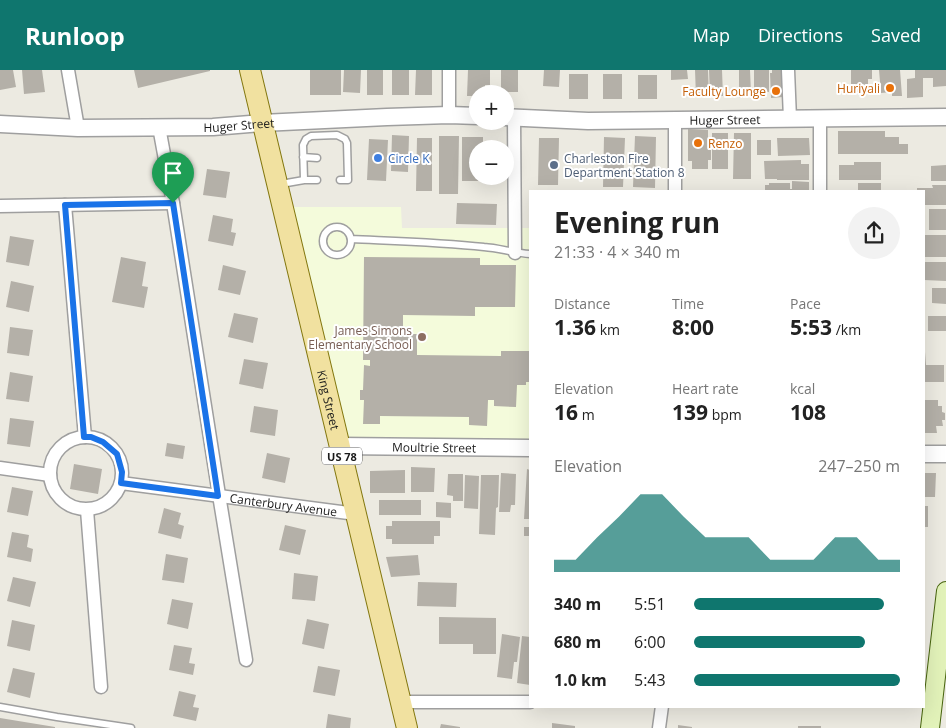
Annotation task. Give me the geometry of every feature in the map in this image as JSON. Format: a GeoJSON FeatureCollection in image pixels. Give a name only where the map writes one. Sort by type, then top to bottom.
{"type":"FeatureCollection","features":[{"type":"Feature","properties":{"kind":"main road","name":"King Street"},"geometry":{"type":"LineString","coordinates":[[250,70],[407,728]]}},
{"type":"Feature","properties":{"kind":"main road"},"geometry":{"type":"LineString","coordinates":[[930,728],[928,706],[946,591]]}},
{"type":"Feature","properties":{"kind":"street"},"geometry":{"type":"LineString","coordinates":[[68,70],[78,128]]}},
{"type":"Feature","properties":{"kind":"street"},"geometry":{"type":"LineString","coordinates":[[449,70],[449,115]]}},
{"type":"Feature","properties":{"kind":"street"},"geometry":{"type":"LineString","coordinates":[[788,70],[790,119]]}},
{"type":"Feature","properties":{"kind":"street","name":"Huger Street"},"geometry":{"type":"LineString","coordinates":[[0,124],[78,128],[213,127],[262,123],[337,128],[449,115],[469,116]]}},
{"type":"Feature","properties":{"kind":"street","name":"Huger Street"},"geometry":{"type":"LineString","coordinates":[[514,117],[588,121],[946,117]]}},
{"type":"Feature","properties":{"kind":"street"},"geometry":{"type":"LineString","coordinates":[[820,118],[820,190]]}},
{"type":"Feature","properties":{"kind":"street"},"geometry":{"type":"LineString","coordinates":[[675,120],[675,190]]}},
{"type":"Feature","properties":{"kind":"street"},"geometry":{"type":"LineString","coordinates":[[159,127],[173,203],[218,496],[246,660]]}},
{"type":"Feature","properties":{"kind":"street"},"geometry":{"type":"LineString","coordinates":[[510,130],[515,253]]}},
{"type":"Feature","properties":{"kind":"street"},"geometry":{"type":"LineString","coordinates":[[0,206],[173,203]]}},
{"type":"Feature","properties":{"kind":"street"},"geometry":{"type":"LineString","coordinates":[[65,205],[84,437]]}},
{"type":"Feature","properties":{"kind":"street"},"geometry":{"type":"LineString","coordinates":[[84,437],[91,437],[103,442],[117,454],[122,472],[118,490],[105,504],[87,510],[69,506],[55,493],[50,475],[50,468],[57,451],[67,443],[84,437]]}},
{"type":"Feature","properties":{"kind":"street","name":"Moultrie Street"},"geometry":{"type":"LineString","coordinates":[[339,446],[529,448]]}},
{"type":"Feature","properties":{"kind":"street"},"geometry":{"type":"LineString","coordinates":[[925,454],[946,454]]}},
{"type":"Feature","properties":{"kind":"street"},"geometry":{"type":"LineString","coordinates":[[0,468],[50,475]]}},
{"type":"Feature","properties":{"kind":"street","name":"Canterbury Avenue"},"geometry":{"type":"LineString","coordinates":[[121,483],[356,514]]}},
{"type":"Feature","properties":{"kind":"street"},"geometry":{"type":"LineString","coordinates":[[87,510],[101,687]]}},
{"type":"Feature","properties":{"kind":"street"},"geometry":{"type":"LineString","coordinates":[[401,702],[529,702]]}},
{"type":"Feature","properties":{"kind":"street"},"geometry":{"type":"LineString","coordinates":[[659,728],[662,708]]}},
{"type":"Feature","properties":{"kind":"lane"},"geometry":{"type":"LineString","coordinates":[[304,180],[303,144],[306,139],[337,128],[348,143],[344,158],[348,180],[340,180]]}},
{"type":"Feature","properties":{"kind":"lane"},"geometry":{"type":"LineString","coordinates":[[303,158],[317,158]]}},
{"type":"Feature","properties":{"kind":"lane"},"geometry":{"type":"LineString","coordinates":[[277,184],[317,180]]}},
{"type":"Feature","properties":{"kind":"lane"},"geometry":{"type":"LineString","coordinates":[[335,227],[344,228],[350,234],[351,239],[349,248],[342,254],[332,254],[323,243],[324,234],[335,227]]}},
{"type":"Feature","properties":{"kind":"lane"},"geometry":{"type":"LineString","coordinates":[[351,239],[486,247],[529,254]]}},
{"type":"Feature","properties":{"kind":"lane"},"geometry":{"type":"LineString","coordinates":[[0,707],[131,728]]}},
{"type":"Feature","properties":{"kind":"shaded area","name":"James Simons Elementary School"},"geometry":{"type":"Polygon","coordinates":[[[283,207],[401,207],[402,228],[529,228],[529,446],[339,446],[283,207]]]}},
{"type":"Feature","properties":{"kind":"building"},"geometry":{"type":"Polygon","coordinates":[[[0,70],[13,70],[16,87],[0,90],[0,70]]]}},
{"type":"Feature","properties":{"kind":"building"},"geometry":{"type":"Polygon","coordinates":[[[22,70],[42,70],[45,92],[24,94],[22,70]]]}},
{"type":"Feature","properties":{"kind":"building"},"geometry":{"type":"Polygon","coordinates":[[[134,70],[210,70],[210,71],[138,88],[134,70]]]}},
{"type":"Feature","properties":{"kind":"building"},"geometry":{"type":"Polygon","coordinates":[[[310,70],[341,70],[341,95],[310,95],[310,70]]]}},
{"type":"Feature","properties":{"kind":"building"},"geometry":{"type":"Polygon","coordinates":[[[344,70],[361,70],[360,93],[343,92],[344,70]]]}},
{"type":"Feature","properties":{"kind":"building"},"geometry":{"type":"Polygon","coordinates":[[[367,70],[383,70],[383,95],[367,95],[367,70]]]}},
{"type":"Feature","properties":{"kind":"building"},"geometry":{"type":"Polygon","coordinates":[[[392,70],[409,70],[409,95],[392,95],[392,70]]]}},
{"type":"Feature","properties":{"kind":"building"},"geometry":{"type":"Polygon","coordinates":[[[416,70],[432,70],[432,95],[415,95],[416,70]]]}},
{"type":"Feature","properties":{"kind":"building"},"geometry":{"type":"Polygon","coordinates":[[[468,70],[490,70],[490,85],[469,85],[469,96],[467,96],[468,70]]]}},
{"type":"Feature","properties":{"kind":"building"},"geometry":{"type":"Polygon","coordinates":[[[501,70],[518,70],[518,92],[514,92],[514,85],[501,85],[501,70]]]}},
{"type":"Feature","properties":{"kind":"building"},"geometry":{"type":"Polygon","coordinates":[[[544,70],[560,70],[559,87],[543,86],[544,70]]]}},
{"type":"Feature","properties":{"kind":"building"},"geometry":{"type":"Polygon","coordinates":[[[671,70],[687,70],[688,79],[671,80],[671,70]]]}},
{"type":"Feature","properties":{"kind":"building"},"geometry":{"type":"Polygon","coordinates":[[[695,70],[708,70],[709,96],[696,97],[695,70]]]}},
{"type":"Feature","properties":{"kind":"building"},"geometry":{"type":"Polygon","coordinates":[[[709,70],[722,70],[723,96],[710,96],[709,70]]]}},
{"type":"Feature","properties":{"kind":"building"},"geometry":{"type":"Polygon","coordinates":[[[739,70],[750,70],[750,97],[739,98],[739,70]]]}},
{"type":"Feature","properties":{"kind":"building"},"geometry":{"type":"Polygon","coordinates":[[[754,70],[769,70],[769,92],[754,92],[754,70]]]}},
{"type":"Feature","properties":{"kind":"building"},"geometry":{"type":"Polygon","coordinates":[[[772,70],[782,70],[783,97],[771,98],[770,73],[772,73],[772,70]]]}},
{"type":"Feature","properties":{"kind":"building"},"geometry":{"type":"Polygon","coordinates":[[[851,70],[872,70],[872,79],[868,79],[868,92],[851,92],[851,70]]]}},
{"type":"Feature","properties":{"kind":"building"},"geometry":{"type":"Polygon","coordinates":[[[879,70],[900,70],[902,96],[892,96],[892,92],[881,93],[879,70]]]}},
{"type":"Feature","properties":{"kind":"building"},"geometry":{"type":"Polygon","coordinates":[[[915,70],[946,70],[946,86],[933,87],[933,78],[923,78],[923,97],[907,98],[907,79],[915,78],[915,70]]]}},
{"type":"Feature","properties":{"kind":"building"},"geometry":{"type":"Polygon","coordinates":[[[569,74],[588,74],[588,99],[569,99],[569,74]]]}},
{"type":"Feature","properties":{"kind":"building"},"geometry":{"type":"Polygon","coordinates":[[[603,74],[622,74],[622,99],[603,99],[603,74]]]}},
{"type":"Feature","properties":{"kind":"building"},"geometry":{"type":"Polygon","coordinates":[[[638,75],[657,75],[657,99],[638,99],[638,75]]]}},
{"type":"Feature","properties":{"kind":"building"},"geometry":{"type":"Polygon","coordinates":[[[688,129],[708,130],[708,150],[711,150],[711,160],[708,160],[708,169],[692,169],[692,161],[688,161],[688,129]]]}},
{"type":"Feature","properties":{"kind":"building"},"geometry":{"type":"Polygon","coordinates":[[[838,131],[885,131],[885,137],[899,137],[899,144],[908,144],[908,154],[838,154],[838,131]]]}},
{"type":"Feature","properties":{"kind":"building"},"geometry":{"type":"Polygon","coordinates":[[[712,133],[728,133],[728,169],[712,169],[712,133]]]}},
{"type":"Feature","properties":{"kind":"building"},"geometry":{"type":"Polygon","coordinates":[[[734,133],[751,133],[751,179],[733,179],[734,133]]]}},
{"type":"Feature","properties":{"kind":"building"},"geometry":{"type":"Polygon","coordinates":[[[392,135],[409,136],[408,172],[391,171],[392,135]]]}},
{"type":"Feature","properties":{"kind":"building"},"geometry":{"type":"Polygon","coordinates":[[[439,136],[459,136],[458,194],[439,194],[439,136]]]}},
{"type":"Feature","properties":{"kind":"building"},"geometry":{"type":"Polygon","coordinates":[[[635,136],[656,137],[655,188],[633,187],[635,136]]]}},
{"type":"Feature","properties":{"kind":"building"},"geometry":{"type":"Polygon","coordinates":[[[462,137],[483,137],[483,140],[469,140],[469,181],[462,181],[462,137]]]}},
{"type":"Feature","properties":{"kind":"building"},"geometry":{"type":"Polygon","coordinates":[[[604,137],[625,138],[623,187],[603,187],[604,137]]]}},
{"type":"Feature","properties":{"kind":"building"},"geometry":{"type":"Polygon","coordinates":[[[417,138],[432,138],[432,191],[416,191],[417,138]]]}},
{"type":"Feature","properties":{"kind":"building"},"geometry":{"type":"Polygon","coordinates":[[[539,138],[559,138],[558,185],[538,185],[539,138]]]}},
{"type":"Feature","properties":{"kind":"building"},"geometry":{"type":"Polygon","coordinates":[[[777,138],[809,138],[810,155],[778,156],[777,138]]]}},
{"type":"Feature","properties":{"kind":"building"},"geometry":{"type":"Polygon","coordinates":[[[369,139],[388,140],[386,181],[367,180],[369,139]]]}},
{"type":"Feature","properties":{"kind":"building"},"geometry":{"type":"Polygon","coordinates":[[[757,140],[771,140],[771,155],[757,155],[757,140]]]}},
{"type":"Feature","properties":{"kind":"building"},"geometry":{"type":"Polygon","coordinates":[[[801,160],[801,164],[809,164],[809,180],[765,179],[764,161],[801,160]]]}},
{"type":"Feature","properties":{"kind":"building"},"geometry":{"type":"Polygon","coordinates":[[[854,162],[881,162],[881,180],[839,180],[839,165],[854,165],[854,162]]]}},
{"type":"Feature","properties":{"kind":"building"},"geometry":{"type":"Polygon","coordinates":[[[946,165],[946,181],[931,181],[931,166],[946,165]]]}},
{"type":"Feature","properties":{"kind":"building"},"geometry":{"type":"Polygon","coordinates":[[[207,169],[230,172],[226,198],[203,195],[207,169]]]}},
{"type":"Feature","properties":{"kind":"building"},"geometry":{"type":"Polygon","coordinates":[[[792,181],[809,182],[809,190],[765,190],[765,185],[769,185],[769,183],[790,183],[790,189],[792,189],[792,181]]]}},
{"type":"Feature","properties":{"kind":"building"},"geometry":{"type":"Polygon","coordinates":[[[858,183],[881,183],[881,190],[858,190],[858,183]]]}},
{"type":"Feature","properties":{"kind":"building"},"geometry":{"type":"Polygon","coordinates":[[[932,185],[946,185],[946,205],[925,205],[925,190],[917,190],[917,188],[933,188],[932,185]]]}},
{"type":"Feature","properties":{"kind":"building"},"geometry":{"type":"Polygon","coordinates":[[[457,203],[497,204],[496,225],[456,224],[457,203]]]}},
{"type":"Feature","properties":{"kind":"building"},"geometry":{"type":"Polygon","coordinates":[[[929,209],[946,209],[946,230],[929,230],[929,209]]]}},
{"type":"Feature","properties":{"kind":"building"},"geometry":{"type":"Polygon","coordinates":[[[213,215],[233,219],[231,232],[236,233],[233,246],[208,241],[213,215]]]}},
{"type":"Feature","properties":{"kind":"building"},"geometry":{"type":"Polygon","coordinates":[[[925,235],[946,235],[946,257],[925,257],[925,235]]]}},
{"type":"Feature","properties":{"kind":"building"},"geometry":{"type":"Polygon","coordinates":[[[10,236],[34,240],[29,266],[6,262],[10,236]]]}},
{"type":"Feature","properties":{"kind":"building"},"geometry":{"type":"Polygon","coordinates":[[[121,257],[146,262],[142,286],[148,287],[144,308],[112,302],[121,257]]]}},
{"type":"Feature","properties":{"kind":"building"},"geometry":{"type":"Polygon","coordinates":[[[364,257],[480,258],[480,265],[516,265],[515,307],[475,307],[475,316],[403,315],[403,334],[417,334],[417,355],[501,356],[501,351],[529,351],[529,382],[526,382],[526,385],[517,385],[516,407],[494,406],[494,400],[488,400],[487,426],[469,425],[469,417],[380,416],[380,424],[363,424],[364,400],[360,400],[360,390],[363,390],[364,365],[370,366],[370,360],[363,360],[364,257]]]}},
{"type":"Feature","properties":{"kind":"building"},"geometry":{"type":"Polygon","coordinates":[[[925,262],[946,262],[946,281],[925,280],[925,262]]]}},
{"type":"Feature","properties":{"kind":"building"},"geometry":{"type":"Polygon","coordinates":[[[223,265],[246,271],[240,295],[218,290],[223,265]]]}},
{"type":"Feature","properties":{"kind":"building"},"geometry":{"type":"Polygon","coordinates":[[[11,281],[34,286],[29,312],[6,307],[11,281]]]}},
{"type":"Feature","properties":{"kind":"building"},"geometry":{"type":"Polygon","coordinates":[[[932,288],[946,288],[946,304],[932,303],[932,288]]]}},
{"type":"Feature","properties":{"kind":"building"},"geometry":{"type":"Polygon","coordinates":[[[234,313],[258,318],[253,343],[228,337],[234,313]]]}},
{"type":"Feature","properties":{"kind":"building"},"geometry":{"type":"Polygon","coordinates":[[[928,316],[946,316],[946,331],[928,331],[928,316]]]}},
{"type":"Feature","properties":{"kind":"building"},"geometry":{"type":"Polygon","coordinates":[[[10,327],[33,330],[29,356],[7,353],[10,327]]]}},
{"type":"Feature","properties":{"kind":"building"},"geometry":{"type":"Polygon","coordinates":[[[925,352],[926,365],[944,365],[944,382],[925,382],[925,352]]]}},
{"type":"Feature","properties":{"kind":"building"},"geometry":{"type":"Polygon","coordinates":[[[244,359],[268,363],[263,389],[239,384],[244,359]]]}},
{"type":"Feature","properties":{"kind":"building"},"geometry":{"type":"Polygon","coordinates":[[[10,372],[33,376],[29,402],[6,399],[10,372]]]}},
{"type":"Feature","properties":{"kind":"building"},"geometry":{"type":"Polygon","coordinates":[[[925,400],[938,400],[938,406],[942,406],[942,412],[945,413],[945,420],[942,420],[943,426],[936,426],[937,433],[925,433],[925,400]]]}},
{"type":"Feature","properties":{"kind":"building"},"geometry":{"type":"Polygon","coordinates":[[[254,406],[278,410],[275,436],[250,432],[254,406]]]}},
{"type":"Feature","properties":{"kind":"building"},"geometry":{"type":"Polygon","coordinates":[[[10,418],[34,421],[30,447],[7,444],[10,418]]]}},
{"type":"Feature","properties":{"kind":"building"},"geometry":{"type":"Polygon","coordinates":[[[167,443],[185,446],[183,459],[165,456],[167,443]]]}},
{"type":"Feature","properties":{"kind":"building"},"geometry":{"type":"Polygon","coordinates":[[[267,453],[290,458],[285,483],[262,478],[267,453]]]}},
{"type":"Feature","properties":{"kind":"building"},"geometry":{"type":"Polygon","coordinates":[[[74,464],[102,469],[98,494],[70,489],[74,464]]]}},
{"type":"Feature","properties":{"kind":"building"},"geometry":{"type":"Polygon","coordinates":[[[411,467],[435,468],[434,492],[411,492],[411,467]]]}},
{"type":"Feature","properties":{"kind":"building"},"geometry":{"type":"Polygon","coordinates":[[[527,469],[529,470],[529,519],[524,519],[527,469]]]}},
{"type":"Feature","properties":{"kind":"building"},"geometry":{"type":"Polygon","coordinates":[[[405,470],[405,493],[370,493],[370,471],[405,470]]]}},
{"type":"Feature","properties":{"kind":"building"},"geometry":{"type":"Polygon","coordinates":[[[501,473],[516,474],[515,505],[511,505],[510,512],[499,512],[501,473]]]}},
{"type":"Feature","properties":{"kind":"building"},"geometry":{"type":"Polygon","coordinates":[[[925,473],[936,473],[935,497],[925,497],[925,473]]]}},
{"type":"Feature","properties":{"kind":"building"},"geometry":{"type":"Polygon","coordinates":[[[448,474],[463,474],[463,501],[453,501],[453,496],[447,495],[448,474]]]}},
{"type":"Feature","properties":{"kind":"building"},"geometry":{"type":"Polygon","coordinates":[[[465,475],[479,476],[478,509],[464,508],[465,475]]]}},
{"type":"Feature","properties":{"kind":"building"},"geometry":{"type":"Polygon","coordinates":[[[481,475],[499,475],[495,535],[479,534],[481,475]]]}},
{"type":"Feature","properties":{"kind":"building"},"geometry":{"type":"Polygon","coordinates":[[[12,487],[33,491],[28,516],[7,512],[12,487]]]}},
{"type":"Feature","properties":{"kind":"building"},"geometry":{"type":"Polygon","coordinates":[[[379,500],[421,500],[421,515],[379,515],[379,500]]]}},
{"type":"Feature","properties":{"kind":"building"},"geometry":{"type":"Polygon","coordinates":[[[436,502],[451,503],[451,518],[436,517],[436,502]]]}},
{"type":"Feature","properties":{"kind":"building"},"geometry":{"type":"Polygon","coordinates":[[[925,506],[928,506],[928,527],[925,527],[925,506]]]}},
{"type":"Feature","properties":{"kind":"building"},"geometry":{"type":"Polygon","coordinates":[[[164,508],[181,513],[178,524],[184,526],[181,539],[158,533],[164,508]]]}},
{"type":"Feature","properties":{"kind":"building"},"geometry":{"type":"Polygon","coordinates":[[[392,521],[440,521],[440,536],[434,536],[434,544],[392,544],[392,539],[386,539],[386,526],[392,526],[392,521]]]}},
{"type":"Feature","properties":{"kind":"building"},"geometry":{"type":"Polygon","coordinates":[[[285,525],[306,530],[300,555],[279,550],[285,525]]]}},
{"type":"Feature","properties":{"kind":"building"},"geometry":{"type":"Polygon","coordinates":[[[524,527],[529,527],[529,536],[524,536],[524,527]]]}},
{"type":"Feature","properties":{"kind":"building"},"geometry":{"type":"Polygon","coordinates":[[[12,532],[29,535],[27,547],[33,549],[31,562],[7,557],[12,532]]]}},
{"type":"Feature","properties":{"kind":"building"},"geometry":{"type":"Polygon","coordinates":[[[166,554],[188,558],[184,583],[162,580],[166,554]]]}},
{"type":"Feature","properties":{"kind":"building"},"geometry":{"type":"Polygon","coordinates":[[[418,555],[420,575],[391,577],[386,557],[418,555]]]}},
{"type":"Feature","properties":{"kind":"building"},"geometry":{"type":"Polygon","coordinates":[[[294,573],[318,576],[315,601],[292,599],[294,573]]]}},
{"type":"Feature","properties":{"kind":"building"},"geometry":{"type":"Polygon","coordinates":[[[13,577],[36,582],[30,607],[7,601],[13,577]]]}},
{"type":"Feature","properties":{"kind":"building"},"geometry":{"type":"Polygon","coordinates":[[[418,582],[457,583],[456,607],[417,606],[418,582]]]}},
{"type":"Feature","properties":{"kind":"building"},"geometry":{"type":"Polygon","coordinates":[[[172,599],[193,603],[188,629],[167,624],[172,599]]]}},
{"type":"Feature","properties":{"kind":"building"},"geometry":{"type":"Polygon","coordinates":[[[439,617],[496,618],[496,654],[473,654],[473,644],[439,644],[439,617]]]}},
{"type":"Feature","properties":{"kind":"building"},"geometry":{"type":"Polygon","coordinates":[[[307,619],[329,624],[324,649],[302,644],[307,619]]]}},
{"type":"Feature","properties":{"kind":"building"},"geometry":{"type":"Polygon","coordinates":[[[12,620],[35,625],[30,651],[7,646],[12,620]]]}},
{"type":"Feature","properties":{"kind":"building"},"geometry":{"type":"Polygon","coordinates":[[[502,634],[520,637],[517,662],[514,662],[512,679],[497,677],[502,634]]]}},
{"type":"Feature","properties":{"kind":"building"},"geometry":{"type":"Polygon","coordinates":[[[522,636],[529,637],[529,685],[517,683],[522,636]]]}},
{"type":"Feature","properties":{"kind":"building"},"geometry":{"type":"Polygon","coordinates":[[[174,645],[192,648],[189,663],[195,664],[193,675],[169,670],[174,645]]]}},
{"type":"Feature","properties":{"kind":"building"},"geometry":{"type":"Polygon","coordinates":[[[318,666],[340,670],[335,696],[313,692],[318,666]]]}},
{"type":"Feature","properties":{"kind":"building"},"geometry":{"type":"Polygon","coordinates":[[[13,668],[35,673],[30,698],[7,692],[13,668]]]}},
{"type":"Feature","properties":{"kind":"building"},"geometry":{"type":"Polygon","coordinates":[[[179,691],[196,695],[193,707],[199,708],[196,721],[173,716],[179,691]]]}},
{"type":"Feature","properties":{"kind":"building"},"geometry":{"type":"Polygon","coordinates":[[[328,714],[351,718],[350,728],[326,728],[328,714]]]}},
{"type":"Feature","properties":{"kind":"building"},"geometry":{"type":"Polygon","coordinates":[[[0,718],[55,727],[55,728],[0,728],[0,718]]]}},
{"type":"Feature","properties":{"kind":"building"},"geometry":{"type":"Polygon","coordinates":[[[552,723],[575,726],[575,728],[552,728],[552,723]]]}},
{"type":"Feature","properties":{"kind":"building"},"geometry":{"type":"Polygon","coordinates":[[[441,724],[460,727],[460,728],[440,728],[441,724]]]}},
{"type":"Feature","properties":{"kind":"building"},"geometry":{"type":"Polygon","coordinates":[[[678,725],[692,727],[692,728],[678,728],[678,725]]]}},
{"type":"Feature","properties":{"kind":"building"},"geometry":{"type":"Polygon","coordinates":[[[798,726],[821,726],[821,728],[798,728],[798,726]]]}},
{"type":"Feature","properties":{"kind":"place","name":"Huriyali"},"geometry":{"type":"Point","coordinates":[890,88]}},
{"type":"Feature","properties":{"kind":"place","name":"Faculty Lounge"},"geometry":{"type":"Point","coordinates":[776,91]}},
{"type":"Feature","properties":{"kind":"place","name":"Renzo"},"geometry":{"type":"Point","coordinates":[698,143]}},
{"type":"Feature","properties":{"kind":"place","name":"Circle K"},"geometry":{"type":"Point","coordinates":[378,158]}},
{"type":"Feature","properties":{"kind":"place","name":"Charleston Fire Department Station 8"},"geometry":{"type":"Point","coordinates":[554,165]}},
{"type":"Feature","properties":{"kind":"place","name":"James Simons Elementary School"},"geometry":{"type":"Point","coordinates":[422,337]}},
{"type":"Feature","properties":{"kind":"route"},"geometry":{"type":"LineString","coordinates":[[173,203],[184,276],[218,496],[121,483],[122,472],[117,454],[103,442],[91,437],[84,437],[65,205],[173,203]]}}]}
